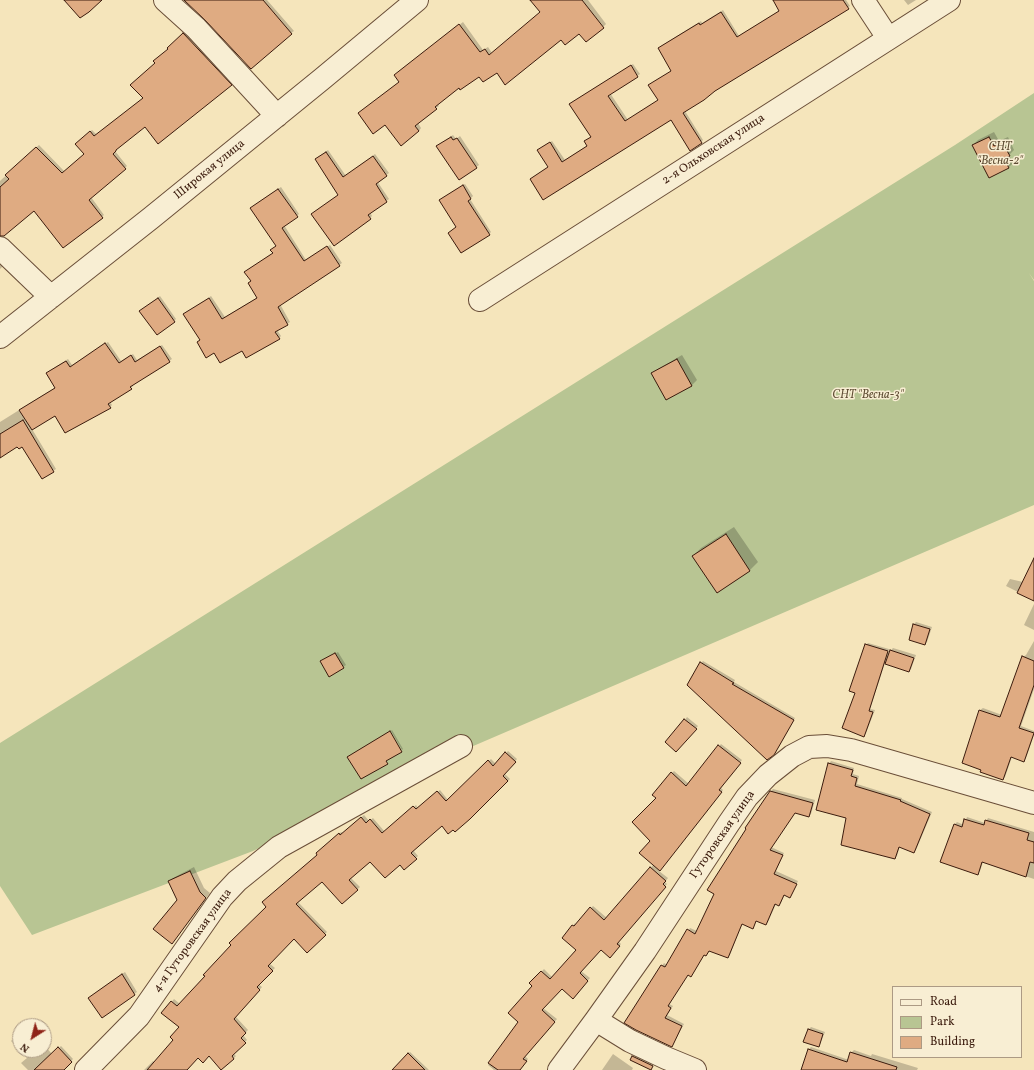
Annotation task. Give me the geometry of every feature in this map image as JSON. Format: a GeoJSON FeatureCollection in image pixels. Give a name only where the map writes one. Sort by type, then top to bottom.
{"type":"FeatureCollection","features":[{"type":"Feature","properties":{"kind":"street"},"geometry":{"type":"LineString","coordinates":[[165,0],[196,28],[277,116]]}},
{"type":"Feature","properties":{"kind":"street","name":"Широкая улица"},"geometry":{"type":"LineString","coordinates":[[0,337],[151,218],[417,0]]}},
{"type":"Feature","properties":{"kind":"street"},"geometry":{"type":"LineString","coordinates":[[863,0],[888,38]]}},
{"type":"Feature","properties":{"kind":"street","name":"2-я Ольховская улица"},"geometry":{"type":"LineString","coordinates":[[480,300],[949,0]]}},
{"type":"Feature","properties":{"kind":"street"},"geometry":{"type":"LineString","coordinates":[[0,248],[51,297]]}},
{"type":"Feature","properties":{"kind":"street","name":"4-я Гуторовская улица"},"geometry":{"type":"LineString","coordinates":[[86,1070],[139,1016],[222,897],[237,882],[279,847],[462,746]]}},
{"type":"Feature","properties":{"kind":"street","name":"Гуторовская улица"},"geometry":{"type":"LineString","coordinates":[[558,1070],[645,951],[728,823],[747,797],[768,775],[792,756],[809,747],[827,746],[851,750],[1034,802]]}},
{"type":"Feature","properties":{"kind":"street"},"geometry":{"type":"LineString","coordinates":[[596,1020],[630,1041],[695,1070]]}},
{"type":"Feature","properties":{"kind":"green space","name":"СНТ \"Весна-3\""},"geometry":{"type":"Polygon","coordinates":[[[1034,93],[1034,280],[1029,273],[1034,281],[1034,505],[464,750],[253,851],[32,935],[0,886],[0,743],[955,145],[1034,93]]]}},
{"type":"Feature","properties":{"kind":"building"},"geometry":{"type":"Polygon","coordinates":[[[64,0],[102,0],[80,18],[64,0]]]}},
{"type":"Feature","properties":{"kind":"building"},"geometry":{"type":"Polygon","coordinates":[[[184,0],[263,0],[292,34],[251,69],[184,0]]]}},
{"type":"Feature","properties":{"kind":"building"},"geometry":{"type":"Polygon","coordinates":[[[530,0],[582,0],[604,28],[586,42],[579,34],[565,45],[561,40],[505,85],[497,73],[483,82],[479,77],[460,90],[459,88],[435,107],[437,109],[415,126],[419,131],[401,146],[385,125],[373,134],[358,113],[399,82],[394,75],[459,24],[480,52],[485,49],[489,55],[540,12],[530,0]]]}},
{"type":"Feature","properties":{"kind":"building"},"geometry":{"type":"Polygon","coordinates":[[[773,0],[843,0],[849,9],[715,91],[683,113],[702,143],[690,151],[671,120],[543,200],[530,179],[548,167],[537,150],[550,142],[562,162],[587,146],[584,141],[591,137],[569,104],[631,65],[638,77],[608,96],[625,121],[658,100],[648,85],[671,71],[658,48],[699,23],[700,25],[721,12],[737,37],[779,11],[773,0]]]}},
{"type":"Feature","properties":{"kind":"building"},"geometry":{"type":"Polygon","coordinates":[[[183,33],[232,85],[158,144],[145,127],[116,150],[113,154],[126,169],[89,200],[103,218],[63,248],[34,211],[4,236],[0,236],[0,187],[9,179],[5,175],[36,147],[62,173],[84,154],[75,144],[90,131],[94,136],[143,98],[130,85],[155,63],[153,61],[168,49],[167,48],[183,33]]]}},
{"type":"Feature","properties":{"kind":"building"},"geometry":{"type":"Polygon","coordinates":[[[451,137],[453,140],[457,138],[477,168],[459,180],[436,146],[451,137]]]}},
{"type":"Feature","properties":{"kind":"building"},"geometry":{"type":"Polygon","coordinates":[[[989,137],[994,146],[1002,142],[1010,156],[1004,159],[1009,168],[989,178],[972,145],[989,137]]]}},
{"type":"Feature","properties":{"kind":"building"},"geometry":{"type":"Polygon","coordinates":[[[326,152],[343,177],[373,156],[387,176],[376,184],[387,202],[368,215],[371,219],[334,246],[311,214],[338,195],[315,159],[326,152]]]}},
{"type":"Feature","properties":{"kind":"building"},"geometry":{"type":"Polygon","coordinates":[[[463,185],[471,199],[468,201],[490,235],[461,253],[448,233],[456,227],[439,200],[463,185]]]}},
{"type":"Feature","properties":{"kind":"building"},"geometry":{"type":"Polygon","coordinates":[[[278,189],[298,217],[282,228],[304,261],[327,246],[340,266],[278,307],[288,325],[275,332],[280,339],[246,358],[242,351],[220,363],[214,353],[206,358],[197,342],[200,340],[183,314],[209,298],[222,319],[257,298],[248,283],[251,281],[244,272],[273,253],[270,250],[276,246],[250,208],[278,189]]]}},
{"type":"Feature","properties":{"kind":"building"},"geometry":{"type":"Polygon","coordinates":[[[158,298],[175,322],[157,335],[139,311],[158,298]]]}},
{"type":"Feature","properties":{"kind":"building"},"geometry":{"type":"Polygon","coordinates":[[[105,343],[119,363],[131,355],[135,362],[160,346],[170,362],[130,387],[132,389],[108,404],[111,408],[65,433],[55,416],[32,430],[19,410],[55,388],[46,373],[66,361],[70,367],[105,343]]]}},
{"type":"Feature","properties":{"kind":"building"},"geometry":{"type":"Polygon","coordinates":[[[677,359],[692,386],[666,400],[651,373],[677,359]]]}},
{"type":"Feature","properties":{"kind":"building"},"geometry":{"type":"Polygon","coordinates":[[[23,420],[54,472],[42,479],[22,447],[19,449],[17,447],[0,458],[0,434],[23,420]]]}},
{"type":"Feature","properties":{"kind":"building"},"geometry":{"type":"Polygon","coordinates":[[[726,534],[750,571],[717,593],[692,556],[726,534]]]}},
{"type":"Feature","properties":{"kind":"building"},"geometry":{"type":"Polygon","coordinates":[[[1034,558],[1034,601],[1017,593],[1034,558]]]}},
{"type":"Feature","properties":{"kind":"building"},"geometry":{"type":"Polygon","coordinates":[[[913,624],[930,629],[925,645],[909,640],[913,624]]]}},
{"type":"Feature","properties":{"kind":"building"},"geometry":{"type":"Polygon","coordinates":[[[865,644],[888,651],[869,711],[873,712],[864,737],[842,728],[855,693],[849,691],[865,644]]]}},
{"type":"Feature","properties":{"kind":"building"},"geometry":{"type":"Polygon","coordinates":[[[890,650],[914,658],[909,672],[885,664],[890,650]]]}},
{"type":"Feature","properties":{"kind":"building"},"geometry":{"type":"Polygon","coordinates":[[[335,653],[344,668],[329,677],[320,661],[335,653]]]}},
{"type":"Feature","properties":{"kind":"building"},"geometry":{"type":"Polygon","coordinates":[[[1022,656],[1034,661],[1034,685],[1019,728],[1034,733],[1024,762],[1011,757],[1003,780],[980,772],[981,770],[962,763],[979,710],[1000,717],[1022,656]]]}},
{"type":"Feature","properties":{"kind":"building"},"geometry":{"type":"Polygon","coordinates":[[[700,662],[734,683],[732,684],[794,720],[774,755],[767,760],[687,685],[700,662]]]}},
{"type":"Feature","properties":{"kind":"building"},"geometry":{"type":"Polygon","coordinates":[[[684,719],[697,729],[676,752],[665,742],[684,719]]]}},
{"type":"Feature","properties":{"kind":"building"},"geometry":{"type":"Polygon","coordinates":[[[390,731],[402,752],[386,761],[388,764],[361,779],[347,757],[390,731]]]}},
{"type":"Feature","properties":{"kind":"building"},"geometry":{"type":"Polygon","coordinates":[[[718,745],[741,763],[719,790],[722,792],[660,871],[639,853],[650,841],[632,822],[656,798],[652,795],[671,772],[686,786],[718,745]]]}},
{"type":"Feature","properties":{"kind":"building"},"geometry":{"type":"Polygon","coordinates":[[[505,752],[516,762],[503,776],[508,781],[455,832],[453,830],[448,834],[442,826],[411,853],[417,859],[404,870],[400,865],[385,878],[370,862],[349,880],[358,890],[342,904],[322,882],[296,904],[326,935],[307,953],[294,939],[268,966],[273,971],[257,987],[260,990],[234,1019],[246,1033],[241,1038],[246,1043],[232,1056],[234,1059],[221,1070],[209,1056],[203,1063],[198,1058],[187,1070],[147,1070],[173,1040],[170,1037],[179,1027],[161,1013],[171,1001],[177,1006],[231,945],[229,943],[266,907],[262,902],[317,855],[316,853],[339,833],[340,835],[361,817],[366,823],[370,819],[382,833],[413,806],[416,809],[437,791],[446,801],[488,760],[493,766],[505,752]]]}},
{"type":"Feature","properties":{"kind":"building"},"geometry":{"type":"Polygon","coordinates":[[[828,763],[853,770],[851,776],[857,778],[855,786],[901,800],[900,801],[930,814],[914,853],[899,847],[895,859],[841,845],[846,818],[816,810],[828,763]]]}},
{"type":"Feature","properties":{"kind":"building"},"geometry":{"type":"Polygon","coordinates":[[[770,791],[813,803],[809,817],[795,813],[770,850],[783,855],[774,874],[797,884],[790,898],[784,895],[779,906],[775,904],[766,925],[756,921],[753,929],[742,924],[728,958],[709,951],[706,956],[704,955],[691,977],[688,975],[668,1006],[671,1008],[665,1018],[682,1026],[672,1047],[624,1023],[661,965],[665,967],[687,929],[695,934],[714,894],[707,890],[746,829],[745,828],[770,791]]]}},
{"type":"Feature","properties":{"kind":"building"},"geometry":{"type":"Polygon","coordinates":[[[964,819],[984,825],[985,820],[1029,833],[1027,840],[1034,842],[1034,863],[1030,862],[1026,877],[982,862],[978,875],[940,862],[954,824],[962,827],[964,819]]]}},
{"type":"Feature","properties":{"kind":"building"},"geometry":{"type":"Polygon","coordinates":[[[650,867],[666,881],[663,884],[666,887],[617,944],[620,946],[610,958],[601,950],[580,973],[588,981],[573,999],[562,989],[542,1010],[555,1022],[523,1059],[527,1061],[520,1070],[498,1070],[488,1063],[518,1022],[508,1013],[532,986],[529,983],[541,971],[550,979],[576,950],[562,938],[572,925],[574,926],[590,907],[604,920],[650,867]]]}},
{"type":"Feature","properties":{"kind":"building"},"geometry":{"type":"Polygon","coordinates":[[[190,871],[200,892],[206,898],[172,944],[153,929],[177,900],[168,881],[190,871]]]}},
{"type":"Feature","properties":{"kind":"building"},"geometry":{"type":"Polygon","coordinates":[[[122,974],[135,995],[102,1018],[88,998],[122,974]]]}},
{"type":"Feature","properties":{"kind":"building"},"geometry":{"type":"Polygon","coordinates":[[[808,1029],[823,1034],[819,1047],[803,1042],[808,1029]]]}},
{"type":"Feature","properties":{"kind":"building"},"geometry":{"type":"Polygon","coordinates":[[[58,1047],[72,1062],[64,1070],[34,1070],[47,1058],[52,1058],[52,1053],[58,1047]]]}},
{"type":"Feature","properties":{"kind":"building"},"geometry":{"type":"Polygon","coordinates":[[[808,1049],[847,1062],[850,1052],[897,1067],[896,1070],[801,1070],[808,1049]]]}},
{"type":"Feature","properties":{"kind":"building"},"geometry":{"type":"Polygon","coordinates":[[[408,1053],[425,1070],[392,1070],[408,1053]]]}},
{"type":"Feature","properties":{"kind":"building"},"geometry":{"type":"Polygon","coordinates":[[[632,1056],[653,1066],[651,1070],[630,1060],[632,1056]]]}},
{"type":"Feature","properties":{"kind":"park label","name":"СНТ \"Весна-2\""},"geometry":{"type":"Point","coordinates":[1000,155]}}]}
